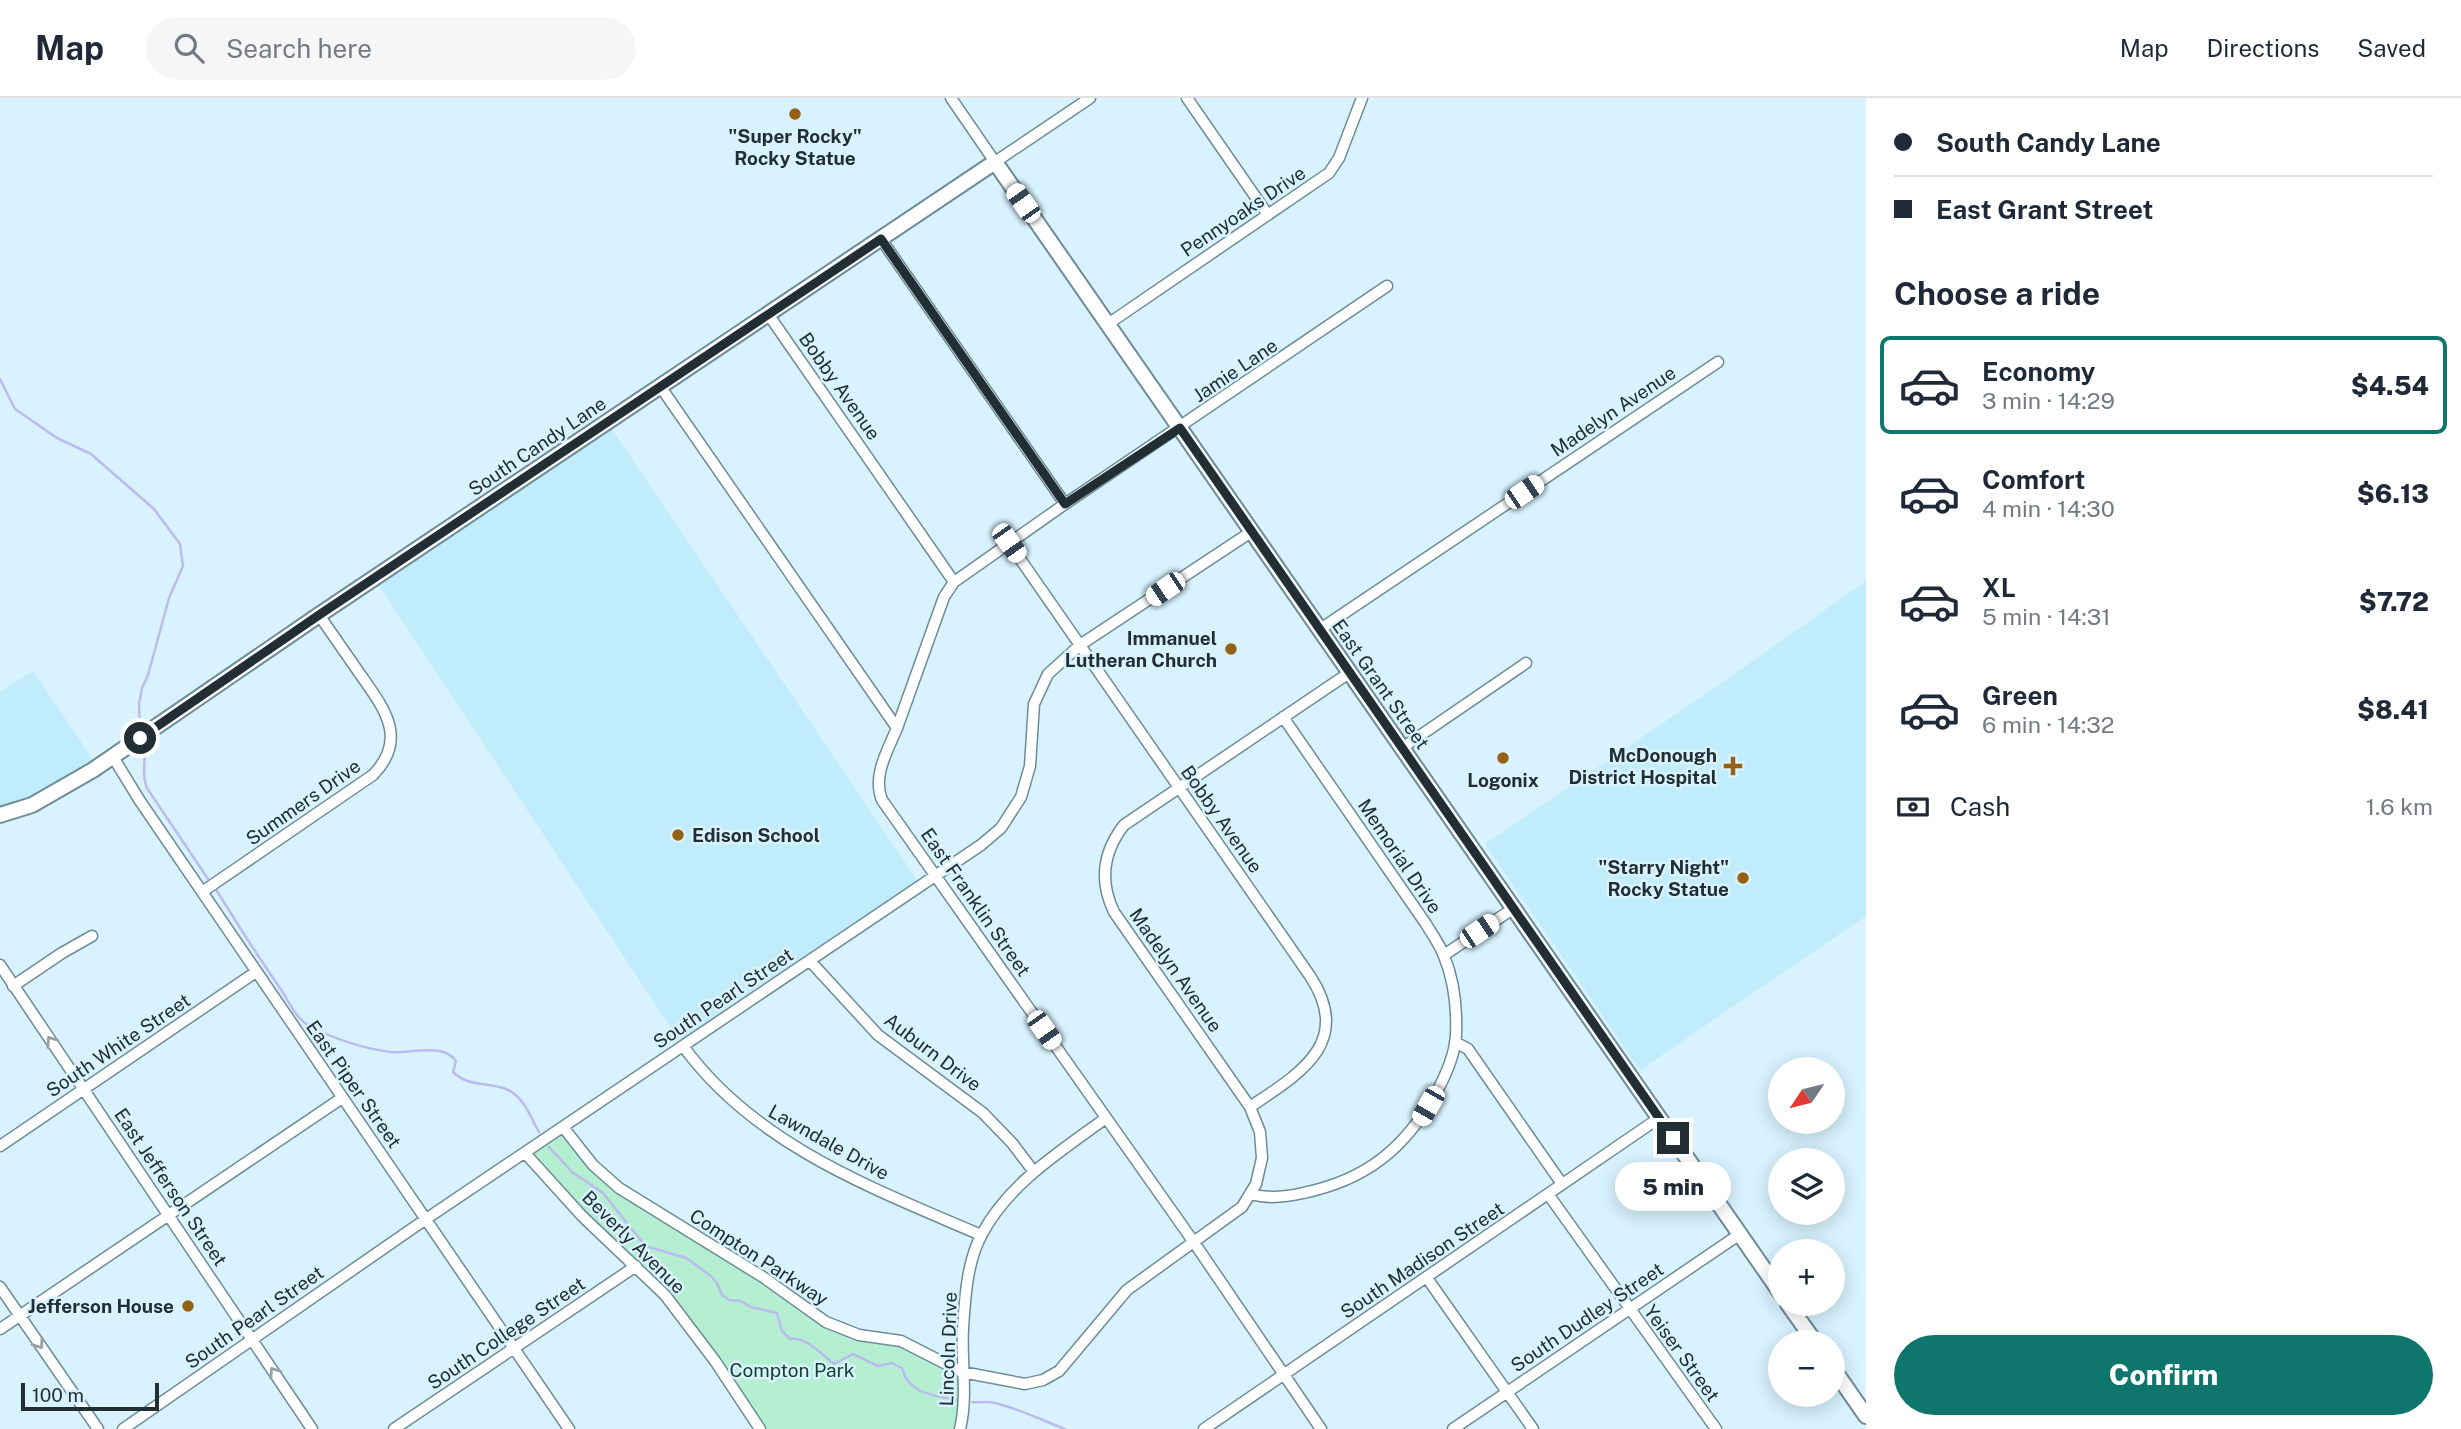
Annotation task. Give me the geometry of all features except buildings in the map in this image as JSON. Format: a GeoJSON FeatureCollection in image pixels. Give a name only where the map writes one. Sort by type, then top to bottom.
{"type":"FeatureCollection","features":[{"type":"Feature","properties":{"kind":"main road","name":"South Candy Lane"},"geometry":{"type":"LineString","coordinates":[[0,815],[42,799],[113,757],[319,615],[995,162]]}},
{"type":"Feature","properties":{"kind":"main road","name":"East Grant Street"},"geometry":{"type":"LineString","coordinates":[[995,162],[1768,1275]]}},
{"type":"Feature","properties":{"kind":"main road"},"geometry":{"type":"LineString","coordinates":[[1845,1386],[1866,1416]]}},
{"type":"Feature","properties":{"kind":"street","name":"East Grant Street"},"geometry":{"type":"LineString","coordinates":[[951,98],[995,162]]}},
{"type":"Feature","properties":{"kind":"street","name":"South Candy Lane"},"geometry":{"type":"LineString","coordinates":[[995,162],[1090,98]]}},
{"type":"Feature","properties":{"kind":"street"},"geometry":{"type":"LineString","coordinates":[[1187,98],[1268,215]]}},
{"type":"Feature","properties":{"kind":"street","name":"Pennyoaks Drive"},"geometry":{"type":"LineString","coordinates":[[1108,324],[1329,173],[1339,158],[1362,98]]}},
{"type":"Feature","properties":{"kind":"street"},"geometry":{"type":"LineString","coordinates":[[881,239],[1065,504]]}},
{"type":"Feature","properties":{"kind":"street","name":"Jamie Lane"},"geometry":{"type":"LineString","coordinates":[[897,728],[944,597],[954,582],[1387,286]]}},
{"type":"Feature","properties":{"kind":"street","name":"Bobby Avenue"},"geometry":{"type":"LineString","coordinates":[[768,314],[954,582]]}},
{"type":"Feature","properties":{"kind":"street","name":"Madelyn Avenue"},"geometry":{"type":"LineString","coordinates":[[1319,630],[1718,362]]}},
{"type":"Feature","properties":{"kind":"street"},"geometry":{"type":"LineString","coordinates":[[660,386],[897,728]]}},
{"type":"Feature","properties":{"kind":"street","name":"South Pearl Street"},"geometry":{"type":"LineString","coordinates":[[123,1429],[426,1219],[991,837],[1016,807],[1025,788],[1030,766],[1031,723],[1037,694],[1048,674],[1080,645],[1251,532]]}},
{"type":"Feature","properties":{"kind":"street","name":"Bobby Avenue"},"geometry":{"type":"LineString","coordinates":[[1009,543],[1310,976],[1321,997],[1325,1021],[1320,1044],[1308,1065],[1250,1107]]}},
{"type":"Feature","properties":{"kind":"street","name":"Summers Drive"},"geometry":{"type":"LineString","coordinates":[[202,892],[373,775],[386,758],[391,730],[384,709],[319,615]]}},
{"type":"Feature","properties":{"kind":"street"},"geometry":{"type":"LineString","coordinates":[[1402,748],[1526,663]]}},
{"type":"Feature","properties":{"kind":"street","name":"Madelyn Avenue"},"geometry":{"type":"LineString","coordinates":[[1193,1241],[1242,1207],[1251,1194],[1260,1171],[1262,1145],[1256,1119],[1250,1107],[1114,912],[1106,890],[1105,867],[1111,845],[1124,825],[1349,673]]}},
{"type":"Feature","properties":{"kind":"street","name":"Memorial Drive"},"geometry":{"type":"LineString","coordinates":[[1251,1194],[1269,1197],[1316,1190],[1351,1178],[1381,1160],[1404,1140],[1420,1120],[1446,1073],[1455,1042],[1454,999],[1444,955],[1426,924],[1283,717]]}},
{"type":"Feature","properties":{"kind":"street","name":"East Franklin Street"},"geometry":{"type":"LineString","coordinates":[[897,728],[879,774],[880,795],[1193,1241],[1321,1429]]}},
{"type":"Feature","properties":{"kind":"street","name":"East Piper Street"},"geometry":{"type":"LineString","coordinates":[[113,757],[256,972],[569,1429]]}},
{"type":"Feature","properties":{"kind":"street"},"geometry":{"type":"LineString","coordinates":[[1444,955],[1514,908]]}},
{"type":"Feature","properties":{"kind":"street"},"geometry":{"type":"LineString","coordinates":[[13,986],[92,936]]}},
{"type":"Feature","properties":{"kind":"street","name":"Auburn Drive"},"geometry":{"type":"LineString","coordinates":[[810,961],[878,1035],[983,1113],[1012,1143],[1034,1172]]}},
{"type":"Feature","properties":{"kind":"street","name":"East Jefferson Street"},"geometry":{"type":"LineString","coordinates":[[0,965],[312,1429]]}},
{"type":"Feature","properties":{"kind":"street","name":"South White Street"},"geometry":{"type":"LineString","coordinates":[[0,1146],[256,972]]}},
{"type":"Feature","properties":{"kind":"street"},"geometry":{"type":"LineString","coordinates":[[1455,1042],[1468,1049],[1562,1184]]}},
{"type":"Feature","properties":{"kind":"street","name":"Lawndale Drive"},"geometry":{"type":"LineString","coordinates":[[683,1046],[721,1091],[773,1134],[864,1183],[981,1235]]}},
{"type":"Feature","properties":{"kind":"street"},"geometry":{"type":"LineString","coordinates":[[0,1329],[342,1098]]}},
{"type":"Feature","properties":{"kind":"street","name":"Lincoln Drive"},"geometry":{"type":"LineString","coordinates":[[960,1429],[965,1404],[962,1372],[964,1313],[968,1283],[981,1235],[1009,1196],[1034,1172],[1106,1118]]}},
{"type":"Feature","properties":{"kind":"street","name":"South Madison Street"},"geometry":{"type":"LineString","coordinates":[[1204,1429],[1659,1118]]}},
{"type":"Feature","properties":{"kind":"street","name":"Compton Parkway"},"geometry":{"type":"LineString","coordinates":[[563,1127],[587,1158],[619,1188],[763,1277],[826,1322],[859,1335],[885,1336],[901,1341],[962,1372]]}},
{"type":"Feature","properties":{"kind":"street","name":"Beverly Avenue"},"geometry":{"type":"LineString","coordinates":[[525,1153],[582,1216],[678,1310],[760,1429]]}},
{"type":"Feature","properties":{"kind":"street","name":"Yeiser Street"},"geometry":{"type":"LineString","coordinates":[[1548,1194],[1716,1429]]}},
{"type":"Feature","properties":{"kind":"street","name":"South Dudley Street"},"geometry":{"type":"LineString","coordinates":[[1453,1429],[1740,1234]]}},
{"type":"Feature","properties":{"kind":"street"},"geometry":{"type":"LineString","coordinates":[[962,1372],[1025,1384],[1052,1376],[1066,1364],[1127,1290],[1193,1241]]}},
{"type":"Feature","properties":{"kind":"street","name":"South College Street"},"geometry":{"type":"LineString","coordinates":[[394,1429],[636,1266]]}},
{"type":"Feature","properties":{"kind":"street"},"geometry":{"type":"LineString","coordinates":[[1427,1278],[1534,1429]]}},
{"type":"Feature","properties":{"kind":"street"},"geometry":{"type":"LineString","coordinates":[[0,1287],[98,1429]]}},
{"type":"Feature","properties":{"kind":"shaded area"},"geometry":{"type":"Polygon","coordinates":[[[607,422],[921,886],[683,1046],[374,578],[607,422]]]}},
{"type":"Feature","properties":{"kind":"shaded area","name":"McDonough District Hospital"},"geometry":{"type":"Polygon","coordinates":[[[1866,581],[1866,916],[1640,1070],[1485,844],[1866,581]]]}},
{"type":"Feature","properties":{"kind":"shaded area"},"geometry":{"type":"Polygon","coordinates":[[[33,671],[98,767],[0,815],[0,692],[33,671]]]}},
{"type":"Feature","properties":{"kind":"green space","name":"Compton Park"},"geometry":{"type":"Polygon","coordinates":[[[563,1127],[593,1165],[826,1322],[885,1336],[962,1372],[960,1429],[760,1429],[697,1335],[525,1153],[563,1127]]]}},
{"type":"Feature","properties":{"kind":"waterway"},"geometry":{"type":"LineString","coordinates":[[0,379],[15,409],[57,438],[91,454],[154,509],[180,544],[183,566],[169,598],[142,688],[139,704],[140,731]]}},
{"type":"Feature","properties":{"kind":"waterway"},"geometry":{"type":"LineString","coordinates":[[143,746],[147,788],[208,879]]}},
{"type":"Feature","properties":{"kind":"waterway"},"geometry":{"type":"LineString","coordinates":[[217,891],[304,1022],[317,1030],[369,1048],[390,1052],[434,1050],[450,1055],[456,1061],[453,1072],[459,1077],[506,1089],[517,1096],[539,1132]]}},
{"type":"Feature","properties":{"kind":"waterway"},"geometry":{"type":"LineString","coordinates":[[549,1147],[572,1172],[603,1193],[643,1243],[686,1258],[711,1276],[722,1295],[729,1300],[741,1301],[751,1307],[777,1313],[782,1331],[790,1339],[808,1343],[834,1364],[853,1354],[878,1366],[892,1363],[902,1368],[905,1377],[916,1389],[957,1400]]}},
{"type":"Feature","properties":{"kind":"waterway"},"geometry":{"type":"LineString","coordinates":[[972,1402],[1004,1405],[1065,1429]]}},
{"type":"Feature","properties":{"kind":"place","name":"\"Super Rocky\" Rocky Statue"},"geometry":{"type":"Point","coordinates":[795,114]}},
{"type":"Feature","properties":{"kind":"place","name":"Immanuel Lutheran Church"},"geometry":{"type":"Point","coordinates":[1231,649]}},
{"type":"Feature","properties":{"kind":"place","name":"Logonix"},"geometry":{"type":"Point","coordinates":[1503,758]}},
{"type":"Feature","properties":{"kind":"place","name":"McDonough District Hospital"},"geometry":{"type":"Point","coordinates":[1733,766]}},
{"type":"Feature","properties":{"kind":"place","name":"Edison School"},"geometry":{"type":"Point","coordinates":[678,835]}},
{"type":"Feature","properties":{"kind":"place","name":"\"Starry Night\" Rocky Statue"},"geometry":{"type":"Point","coordinates":[1743,878]}},
{"type":"Feature","properties":{"kind":"place","name":"Jefferson House"},"geometry":{"type":"Point","coordinates":[188,1306]}},
{"type":"Feature","properties":{"kind":"route"},"geometry":{"type":"LineString","coordinates":[[140,738],[881,239],[1065,504],[1180,428],[1673,1138]]}}]}
